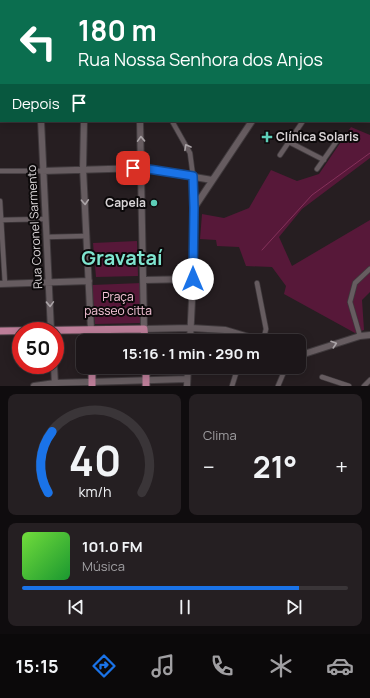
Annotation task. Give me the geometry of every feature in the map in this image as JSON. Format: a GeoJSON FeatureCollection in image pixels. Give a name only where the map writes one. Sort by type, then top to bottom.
{"type":"FeatureCollection","features":[{"type":"Feature","properties":{"kind":"main road"},"geometry":{"type":"LineString","coordinates":[[64,330],[144,329],[144,334]]}},
{"type":"Feature","properties":{"kind":"main road"},"geometry":{"type":"LineString","coordinates":[[91,330],[91,334]]}},
{"type":"Feature","properties":{"kind":"main road"},"geometry":{"type":"LineString","coordinates":[[0,331],[12,331]]}},
{"type":"Feature","properties":{"kind":"street","name":"Rua Coronel Sarmento"},"geometry":{"type":"LineString","coordinates":[[41,122],[42,171],[50,283],[51,322]]}},
{"type":"Feature","properties":{"kind":"street"},"geometry":{"type":"LineString","coordinates":[[84,122],[83,168],[91,330]]}},
{"type":"Feature","properties":{"kind":"street"},"geometry":{"type":"LineString","coordinates":[[140,122],[144,329],[191,328],[226,330],[237,334]]}},
{"type":"Feature","properties":{"kind":"street"},"geometry":{"type":"LineString","coordinates":[[173,122],[190,153],[193,176],[193,279],[191,334]]}},
{"type":"Feature","properties":{"kind":"street"},"geometry":{"type":"LineString","coordinates":[[194,208],[251,122]]}},
{"type":"Feature","properties":{"kind":"street"},"geometry":{"type":"LineString","coordinates":[[280,155],[302,122]]}},
{"type":"Feature","properties":{"kind":"street"},"geometry":{"type":"LineString","coordinates":[[318,169],[341,135]]}},
{"type":"Feature","properties":{"kind":"street"},"geometry":{"type":"LineString","coordinates":[[289,142],[324,160]]}},
{"type":"Feature","properties":{"kind":"street"},"geometry":{"type":"LineString","coordinates":[[0,170],[42,171],[83,168],[142,168],[212,180]]}},
{"type":"Feature","properties":{"kind":"street"},"geometry":{"type":"LineString","coordinates":[[0,201],[3,284],[89,281]]}},
{"type":"Feature","properties":{"kind":"street"},"geometry":{"type":"LineString","coordinates":[[1,220],[45,219]]}},
{"type":"Feature","properties":{"kind":"street"},"geometry":{"type":"LineString","coordinates":[[46,237],[87,236]]}},
{"type":"Feature","properties":{"kind":"street"},"geometry":{"type":"LineString","coordinates":[[360,336],[350,302],[355,283],[370,268]]}},
{"type":"Feature","properties":{"kind":"street"},"geometry":{"type":"LineString","coordinates":[[144,280],[193,279]]}},
{"type":"Feature","properties":{"kind":"street"},"geometry":{"type":"LineString","coordinates":[[257,283],[266,329],[265,334]]}},
{"type":"Feature","properties":{"kind":"street"},"geometry":{"type":"LineString","coordinates":[[306,353],[360,336],[370,335]]}},
{"type":"Feature","properties":{"kind":"street"},"geometry":{"type":"LineString","coordinates":[[54,374],[55,385]]}},
{"type":"Feature","properties":{"kind":"street"},"geometry":{"type":"LineString","coordinates":[[187,374],[187,386]]}},
{"type":"Feature","properties":{"kind":"street"},"geometry":{"type":"LineString","coordinates":[[232,386],[236,374]]}},
{"type":"Feature","properties":{"kind":"street"},"geometry":{"type":"LineString","coordinates":[[278,386],[283,374]]}},
{"type":"Feature","properties":{"kind":"street"},"geometry":{"type":"LineString","coordinates":[[322,377],[349,386]]}},
{"type":"Feature","properties":{"kind":"street"},"geometry":{"type":"LineString","coordinates":[[34,386],[146,383],[187,379]]}},
{"type":"Feature","properties":{"kind":"street"},"geometry":{"type":"LineString","coordinates":[[364,386],[370,380]]}},
{"type":"Feature","properties":{"kind":"green space"},"geometry":{"type":"Polygon","coordinates":[[[351,127],[370,135],[370,158],[302,209],[279,237],[292,266],[370,220],[370,292],[362,300],[364,330],[355,333],[284,294],[286,286],[272,267],[246,266],[239,247],[217,246],[216,240],[200,239],[202,214],[224,218],[249,208],[271,170],[297,181],[319,174],[351,127]]]}},
{"type":"Feature","properties":{"kind":"green space"},"geometry":{"type":"Polygon","coordinates":[[[137,241],[138,276],[96,277],[93,243],[137,241]]]}},
{"type":"Feature","properties":{"kind":"green space","name":"Praça passeo citta"},"geometry":{"type":"Polygon","coordinates":[[[142,283],[141,323],[95,324],[92,285],[142,283]]]}},
{"type":"Feature","properties":{"kind":"waterway"},"geometry":{"type":"LineString","coordinates":[[262,250],[312,195],[370,153]]}},
{"type":"Feature","properties":{"kind":"place","name":"Clínica Solaris"},"geometry":{"type":"Point","coordinates":[267,137]}},
{"type":"Feature","properties":{"kind":"place","name":"Capela"},"geometry":{"type":"Point","coordinates":[154,203]}},
{"type":"Feature","properties":{"kind":"district","name":"Gravataí"},"geometry":{"type":"Point","coordinates":[122,258]}},
{"type":"Feature","properties":{"kind":"route"},"geometry":{"type":"LineString","coordinates":[[133,168],[193,176],[193,279]]}}]}
